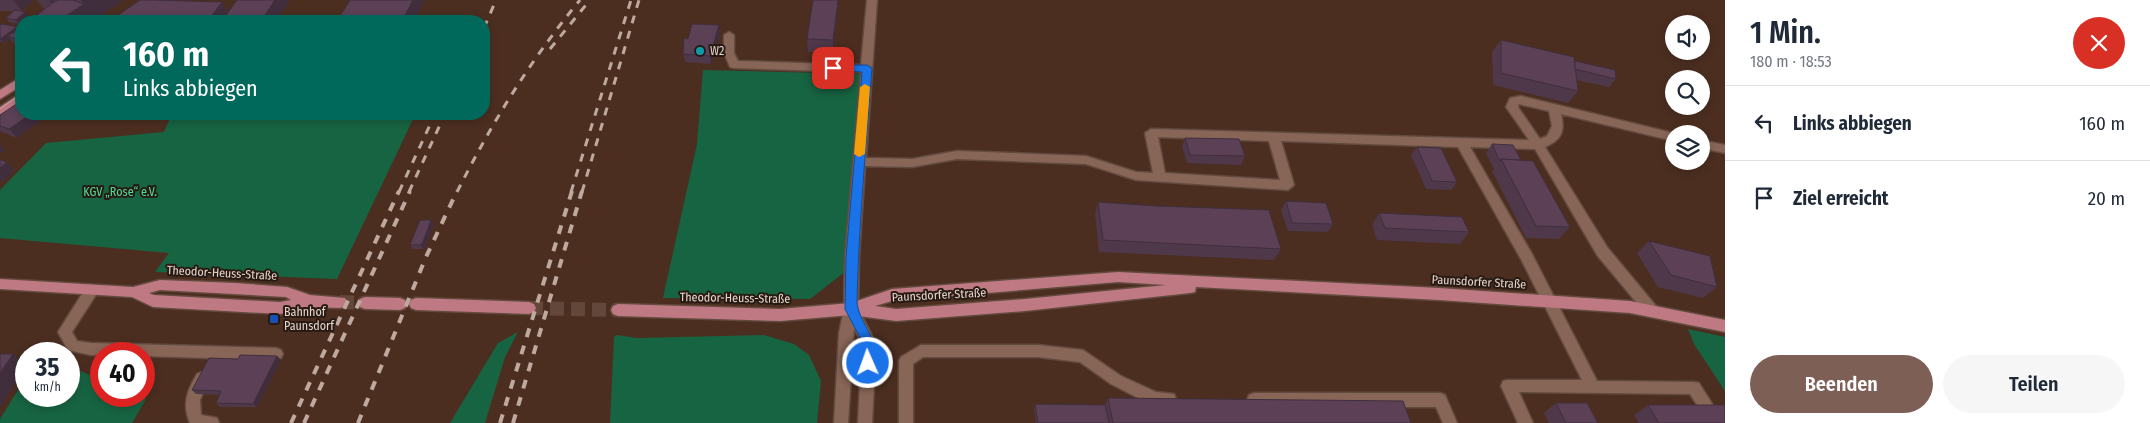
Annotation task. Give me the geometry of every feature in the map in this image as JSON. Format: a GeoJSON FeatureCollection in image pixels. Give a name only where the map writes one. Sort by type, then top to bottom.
{"type":"FeatureCollection","features":[{"type":"Feature","properties":{"kind":"main road"},"geometry":{"type":"LineString","coordinates":[[0,94],[15,85]]}},
{"type":"Feature","properties":{"kind":"main road"},"geometry":{"type":"LineString","coordinates":[[0,113],[15,102]]}},
{"type":"Feature","properties":{"kind":"main road","name":"Paunsdorfer Straße"},"geometry":{"type":"LineString","coordinates":[[851,309],[892,295],[1118,278],[1548,301],[1650,310],[1725,326]]}},
{"type":"Feature","properties":{"kind":"main road"},"geometry":{"type":"LineString","coordinates":[[0,284],[133,292],[153,301],[280,308],[309,301],[340,302]]}},
{"type":"Feature","properties":{"kind":"main road","name":"Paunsdorfer Straße"},"geometry":{"type":"LineString","coordinates":[[851,309],[896,315],[1025,305],[1230,284]]}},
{"type":"Feature","properties":{"kind":"main road"},"geometry":{"type":"LineString","coordinates":[[365,303],[400,304]]}},
{"type":"Feature","properties":{"kind":"main road"},"geometry":{"type":"LineString","coordinates":[[416,304],[529,308]]}},
{"type":"Feature","properties":{"kind":"main road","name":"Theodor-Heuss-Straße"},"geometry":{"type":"LineString","coordinates":[[618,310],[780,315],[851,309]]}},
{"type":"Feature","properties":{"kind":"street"},"geometry":{"type":"LineString","coordinates":[[841,423],[846,333],[851,309],[859,162],[872,0]]}},
{"type":"Feature","properties":{"kind":"street"},"geometry":{"type":"LineString","coordinates":[[729,35],[729,53],[734,64],[867,68]]}},
{"type":"Feature","properties":{"kind":"street"},"geometry":{"type":"LineString","coordinates":[[1650,310],[1602,251],[1538,145],[1512,107],[1514,101],[1521,100],[1665,135]]}},
{"type":"Feature","properties":{"kind":"street"},"geometry":{"type":"LineString","coordinates":[[1160,177],[1151,133],[1538,145],[1552,139],[1558,126],[1554,108]]}},
{"type":"Feature","properties":{"kind":"street"},"geometry":{"type":"LineString","coordinates":[[859,162],[912,163],[957,155],[1086,160],[1136,176],[1288,185],[1274,136]]}},
{"type":"Feature","properties":{"kind":"street"},"geometry":{"type":"LineString","coordinates":[[1461,142],[1527,258],[1592,386]]}},
{"type":"Feature","properties":{"kind":"street"},"geometry":{"type":"LineString","coordinates":[[1710,146],[1725,149]]}},
{"type":"Feature","properties":{"kind":"street"},"geometry":{"type":"LineString","coordinates":[[92,290],[65,332],[73,346],[90,349],[276,354]]}},
{"type":"Feature","properties":{"kind":"street"},"geometry":{"type":"LineString","coordinates":[[851,309],[869,343],[865,423]]}},
{"type":"Feature","properties":{"kind":"street"},"geometry":{"type":"LineString","coordinates":[[906,423],[906,361],[921,351],[1038,352],[1084,356],[1116,380],[1155,399],[1184,399]]}},
{"type":"Feature","properties":{"kind":"street"},"geometry":{"type":"LineString","coordinates":[[212,423],[197,422],[193,414],[191,397],[216,353]]}},
{"type":"Feature","properties":{"kind":"street"},"geometry":{"type":"LineString","coordinates":[[1526,423],[1508,386],[1694,388],[1717,423]]}},
{"type":"Feature","properties":{"kind":"street"},"geometry":{"type":"LineString","coordinates":[[1243,400],[1440,400],[1450,423]]}},
{"type":"Feature","properties":{"kind":"green space"},"geometry":{"type":"Polygon","coordinates":[[[703,70],[862,74],[846,271],[810,299],[663,298],[697,144],[703,70]]]}},
{"type":"Feature","properties":{"kind":"green space","name":"KGV „Rose“ e.V."},"geometry":{"type":"Polygon","coordinates":[[[169,120],[413,120],[337,279],[155,272],[169,253],[0,238],[0,190],[46,143],[164,132],[169,120]]]}},
{"type":"Feature","properties":{"kind":"green space"},"geometry":{"type":"Polygon","coordinates":[[[1688,329],[1725,337],[1725,391],[1694,344],[1688,329]]]}},
{"type":"Feature","properties":{"kind":"green space"},"geometry":{"type":"Polygon","coordinates":[[[518,332],[505,357],[485,423],[450,423],[498,343],[518,332]]]}},
{"type":"Feature","properties":{"kind":"green space"},"geometry":{"type":"Polygon","coordinates":[[[617,335],[637,338],[764,335],[794,344],[809,355],[821,381],[817,423],[610,423],[614,337],[617,335]]]}},
{"type":"Feature","properties":{"kind":"green space"},"geometry":{"type":"Polygon","coordinates":[[[80,371],[90,375],[90,407],[141,407],[132,423],[0,423],[0,419],[15,395],[15,407],[80,407],[80,371]]]}},
{"type":"Feature","properties":{"kind":"building"},"geometry":{"type":"Polygon","coordinates":[[[58,0],[72,0],[84,4],[67,15],[37,15],[58,0]]]}},
{"type":"Feature","properties":{"kind":"building"},"geometry":{"type":"Polygon","coordinates":[[[140,0],[222,2],[212,15],[118,15],[140,0]]]}},
{"type":"Feature","properties":{"kind":"building"},"geometry":{"type":"Polygon","coordinates":[[[237,0],[275,0],[265,15],[226,15],[237,0]]]}},
{"type":"Feature","properties":{"kind":"building"},"geometry":{"type":"Polygon","coordinates":[[[350,0],[413,0],[405,15],[341,15],[350,0]]]}},
{"type":"Feature","properties":{"kind":"building"},"geometry":{"type":"Polygon","coordinates":[[[813,0],[838,0],[833,40],[807,39],[813,0]]]}},
{"type":"Feature","properties":{"kind":"building"},"geometry":{"type":"Polygon","coordinates":[[[15,10],[25,12],[22,15],[15,15],[15,20],[6,18],[15,10]]]}},
{"type":"Feature","properties":{"kind":"building","name":"W2"},"geometry":{"type":"Polygon","coordinates":[[[692,24],[719,25],[710,56],[683,54],[684,38],[688,39],[692,24]]]}},
{"type":"Feature","properties":{"kind":"building"},"geometry":{"type":"Polygon","coordinates":[[[0,25],[15,27],[15,28],[0,39],[0,25]]]}},
{"type":"Feature","properties":{"kind":"building"},"geometry":{"type":"Polygon","coordinates":[[[15,32],[15,39],[8,36],[15,32]]]}},
{"type":"Feature","properties":{"kind":"building"},"geometry":{"type":"Polygon","coordinates":[[[1501,40],[1574,57],[1578,91],[1501,73],[1501,40]]]}},
{"type":"Feature","properties":{"kind":"building"},"geometry":{"type":"Polygon","coordinates":[[[1575,61],[1615,70],[1616,79],[1575,69],[1575,61]]]}},
{"type":"Feature","properties":{"kind":"building"},"geometry":{"type":"Polygon","coordinates":[[[15,105],[15,120],[22,120],[9,129],[0,126],[0,115],[15,105]]]}},
{"type":"Feature","properties":{"kind":"building"},"geometry":{"type":"Polygon","coordinates":[[[1185,138],[1239,139],[1245,156],[1190,155],[1185,138]]]}},
{"type":"Feature","properties":{"kind":"building"},"geometry":{"type":"Polygon","coordinates":[[[1492,144],[1513,145],[1521,160],[1501,159],[1500,161],[1492,144]]]}},
{"type":"Feature","properties":{"kind":"building"},"geometry":{"type":"Polygon","coordinates":[[[1417,147],[1441,148],[1457,182],[1432,181],[1417,147]]]}},
{"type":"Feature","properties":{"kind":"building"},"geometry":{"type":"Polygon","coordinates":[[[1501,159],[1533,161],[1570,227],[1536,226],[1501,159]]]}},
{"type":"Feature","properties":{"kind":"building"},"geometry":{"type":"Polygon","coordinates":[[[0,160],[7,162],[0,168],[0,160]]]}},
{"type":"Feature","properties":{"kind":"building"},"geometry":{"type":"Polygon","coordinates":[[[1286,201],[1326,203],[1333,224],[1292,223],[1286,201]]]}},
{"type":"Feature","properties":{"kind":"building"},"geometry":{"type":"Polygon","coordinates":[[[1098,202],[1269,210],[1281,249],[1103,240],[1098,202]]]}},
{"type":"Feature","properties":{"kind":"building"},"geometry":{"type":"Polygon","coordinates":[[[1379,213],[1462,217],[1469,232],[1385,228],[1379,213]]]}},
{"type":"Feature","properties":{"kind":"building"},"geometry":{"type":"Polygon","coordinates":[[[420,220],[431,220],[423,242],[420,245],[410,245],[411,242],[420,220]]]}},
{"type":"Feature","properties":{"kind":"building"},"geometry":{"type":"Polygon","coordinates":[[[1649,241],[1710,256],[1717,287],[1671,275],[1649,241]]]}},
{"type":"Feature","properties":{"kind":"building"},"geometry":{"type":"Polygon","coordinates":[[[0,354],[13,354],[0,373],[0,354]]]}},
{"type":"Feature","properties":{"kind":"building"},"geometry":{"type":"Polygon","coordinates":[[[240,355],[277,356],[253,404],[216,403],[221,391],[192,390],[209,358],[238,359],[240,355]]]}},
{"type":"Feature","properties":{"kind":"building"},"geometry":{"type":"Polygon","coordinates":[[[1108,398],[1403,401],[1411,423],[1113,423],[1108,398]]]}},
{"type":"Feature","properties":{"kind":"building"},"geometry":{"type":"Polygon","coordinates":[[[1556,403],[1587,403],[1598,423],[1566,423],[1556,403]]]}},
{"type":"Feature","properties":{"kind":"building"},"geometry":{"type":"Polygon","coordinates":[[[1035,404],[1105,405],[1109,423],[1038,423],[1035,404]]]}},
{"type":"Feature","properties":{"kind":"building"},"geometry":{"type":"Polygon","coordinates":[[[1648,405],[1725,405],[1725,423],[1659,423],[1648,405]]]}},
{"type":"Feature","properties":{"kind":"tunnel"},"geometry":{"type":"LineString","coordinates":[[340,302],[365,303]]}},
{"type":"Feature","properties":{"kind":"tunnel"},"geometry":{"type":"LineString","coordinates":[[529,308],[618,310]]}},
{"type":"Feature","properties":{"kind":"tram line"},"geometry":{"type":"LineString","coordinates":[[0,109],[15,98]]}},
{"type":"Feature","properties":{"kind":"railway"},"geometry":{"type":"LineString","coordinates":[[490,15],[496,0]]}},
{"type":"Feature","properties":{"kind":"railway"},"geometry":{"type":"LineString","coordinates":[[457,192],[498,116],[528,69],[580,0]]}},
{"type":"Feature","properties":{"kind":"railway"},"geometry":{"type":"LineString","coordinates":[[550,49],[590,0]]}},
{"type":"Feature","properties":{"kind":"railway"},"geometry":{"type":"LineString","coordinates":[[571,192],[631,0]]}},
{"type":"Feature","properties":{"kind":"railway"},"geometry":{"type":"LineString","coordinates":[[582,192],[639,0]]}},
{"type":"Feature","properties":{"kind":"railway"},"geometry":{"type":"LineString","coordinates":[[399,192],[432,120]]}},
{"type":"Feature","properties":{"kind":"railway"},"geometry":{"type":"LineString","coordinates":[[409,192],[442,120]]}},
{"type":"Feature","properties":{"kind":"railway"},"geometry":{"type":"LineString","coordinates":[[291,423],[399,191]]}},
{"type":"Feature","properties":{"kind":"railway"},"geometry":{"type":"LineString","coordinates":[[304,423],[410,191]]}},
{"type":"Feature","properties":{"kind":"railway"},"geometry":{"type":"LineString","coordinates":[[358,423],[426,257],[457,191]]}},
{"type":"Feature","properties":{"kind":"railway"},"geometry":{"type":"LineString","coordinates":[[500,423],[572,191]]}},
{"type":"Feature","properties":{"kind":"railway"},"geometry":{"type":"LineString","coordinates":[[513,423],[582,191]]}},
{"type":"Feature","properties":{"kind":"slow traffic"},"geometry":{"type":"LineString","coordinates":[[859,154],[865,87]]}},
{"type":"Feature","properties":{"kind":"place","name":"W2"},"geometry":{"type":"Point","coordinates":[700,51]}},
{"type":"Feature","properties":{"kind":"place","name":"Bahnhof Paunsdorf"},"geometry":{"type":"Point","coordinates":[274,319]}},
{"type":"Feature","properties":{"kind":"route"},"geometry":{"type":"LineString","coordinates":[[833,68],[867,68],[852,257],[851,309],[869,343],[868,363]]}}]}
